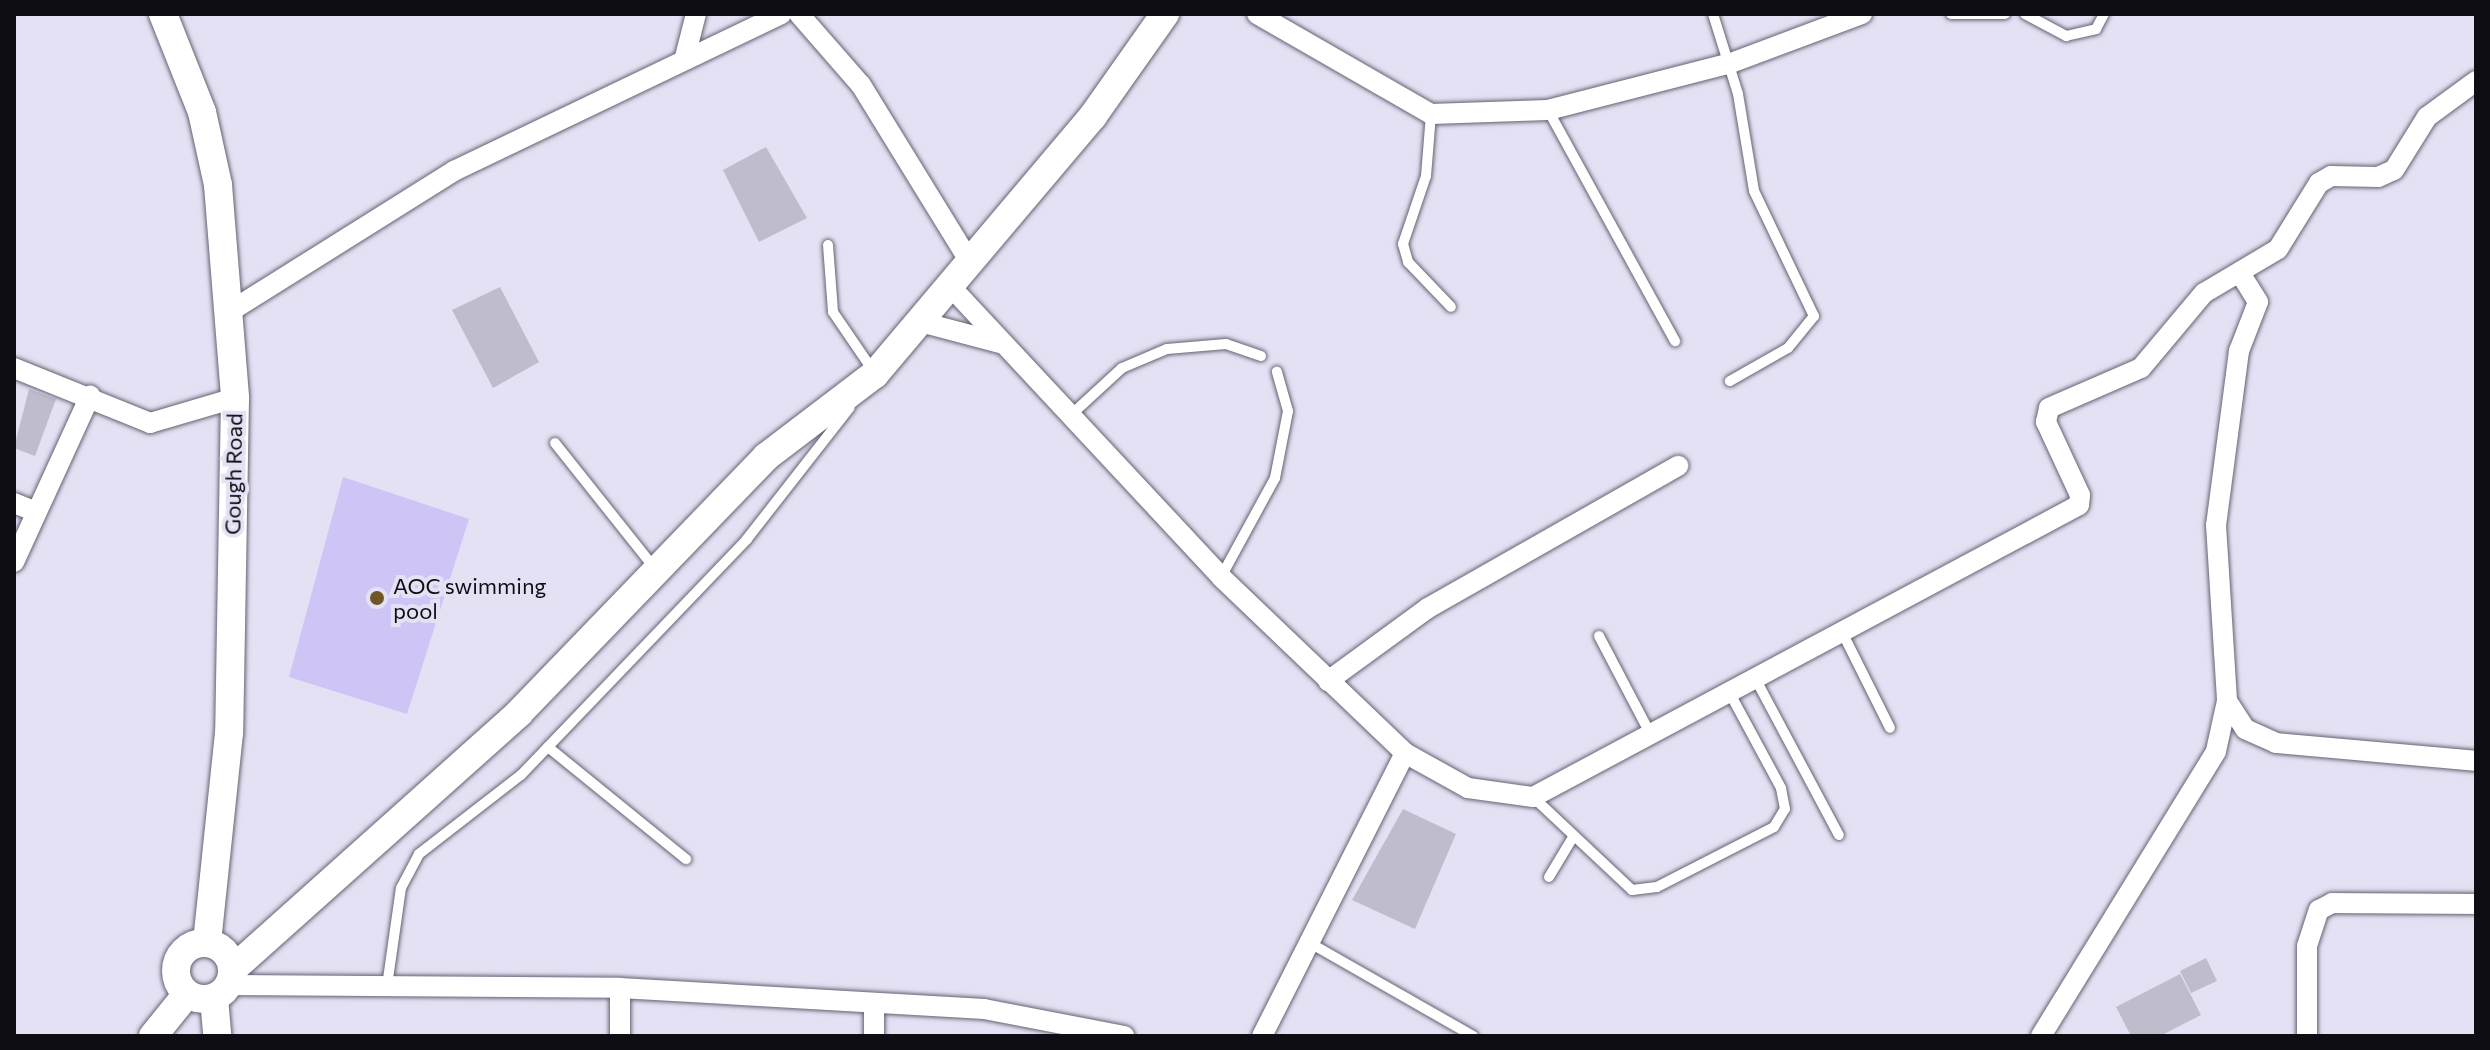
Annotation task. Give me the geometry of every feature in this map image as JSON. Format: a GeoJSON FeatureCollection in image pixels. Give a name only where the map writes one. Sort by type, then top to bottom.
{"type":"FeatureCollection","features":[{"type":"Feature","properties":{"kind":"street","name":"Gough Road"},"geometry":{"type":"LineString","coordinates":[[163,14],[202,112],[215,173],[235,398],[229,733],[207,943]]}},
{"type":"Feature","properties":{"kind":"street"},"geometry":{"type":"LineString","coordinates":[[685,57],[696,14]]}},
{"type":"Feature","properties":{"kind":"street"},"geometry":{"type":"LineString","coordinates":[[226,314],[454,171],[685,57],[781,14]]}},
{"type":"Feature","properties":{"kind":"street"},"geometry":{"type":"LineString","coordinates":[[799,14],[861,85],[971,264]]}},
{"type":"Feature","properties":{"kind":"street"},"geometry":{"type":"LineString","coordinates":[[153,1036],[216,987],[519,713],[766,457],[875,374],[1093,116],[1165,14]]}},
{"type":"Feature","properties":{"kind":"street"},"geometry":{"type":"LineString","coordinates":[[1257,14],[1431,114],[1548,110],[1731,63],[1862,14]]}},
{"type":"Feature","properties":{"kind":"street"},"geometry":{"type":"LineString","coordinates":[[951,287],[1221,577],[1405,753],[1468,788],[1533,797],[1727,690],[2079,505],[2045,414],[2061,400],[2141,368],[2204,293],[2278,249],[2319,183],[2331,176],[2364,178],[2394,170],[2427,117],[2476,81]]}},
{"type":"Feature","properties":{"kind":"street"},"geometry":{"type":"LineString","coordinates":[[2041,1036],[2216,751],[2227,701],[2216,525],[2239,351],[2258,302],[2240,273]]}},
{"type":"Feature","properties":{"kind":"street"},"geometry":{"type":"LineString","coordinates":[[917,321],[1004,344]]}},
{"type":"Feature","properties":{"kind":"street"},"geometry":{"type":"LineString","coordinates":[[14,368],[162,424],[235,398]]}},
{"type":"Feature","properties":{"kind":"street"},"geometry":{"type":"LineString","coordinates":[[14,562],[90,396]]}},
{"type":"Feature","properties":{"kind":"street"},"geometry":{"type":"LineString","coordinates":[[1328,681],[1428,608],[1678,466]]}},
{"type":"Feature","properties":{"kind":"street"},"geometry":{"type":"LineString","coordinates":[[14,503],[36,512]]}},
{"type":"Feature","properties":{"kind":"street"},"geometry":{"type":"LineString","coordinates":[[2227,701],[2245,729],[2276,743],[2476,761]]}},
{"type":"Feature","properties":{"kind":"street"},"geometry":{"type":"LineString","coordinates":[[1262,1036],[1405,753]]}},
{"type":"Feature","properties":{"kind":"street"},"geometry":{"type":"LineString","coordinates":[[2307,1036],[2307,946],[2319,910],[2346,902],[2476,904]]}},
{"type":"Feature","properties":{"kind":"street"},"geometry":{"type":"LineString","coordinates":[[217,1036],[216,987],[225,951],[207,943],[190,947],[177,964],[216,987],[620,988],[984,1009],[1124,1036]]}},
{"type":"Feature","properties":{"kind":"street"},"geometry":{"type":"LineString","coordinates":[[620,988],[620,1036]]}},
{"type":"Feature","properties":{"kind":"street"},"geometry":{"type":"LineString","coordinates":[[874,1003],[874,1036]]}},
{"type":"Feature","properties":{"kind":"lane"},"geometry":{"type":"LineString","coordinates":[[1713,14],[1731,63],[1754,191],[1814,316],[1788,348],[1730,381]]}},
{"type":"Feature","properties":{"kind":"lane"},"geometry":{"type":"LineString","coordinates":[[1951,14],[2005,14]]}},
{"type":"Feature","properties":{"kind":"lane"},"geometry":{"type":"LineString","coordinates":[[2025,14],[2066,36],[2096,29],[2104,14]]}},
{"type":"Feature","properties":{"kind":"lane"},"geometry":{"type":"LineString","coordinates":[[1548,110],[1675,341]]}},
{"type":"Feature","properties":{"kind":"lane"},"geometry":{"type":"LineString","coordinates":[[1431,114],[1426,176],[1403,244],[1408,262],[1451,307]]}},
{"type":"Feature","properties":{"kind":"lane"},"geometry":{"type":"LineString","coordinates":[[387,986],[408,869],[548,747],[747,539],[875,374],[833,312],[828,245]]}},
{"type":"Feature","properties":{"kind":"lane"},"geometry":{"type":"LineString","coordinates":[[1071,415],[1122,368],[1167,349],[1226,344],[1261,356]]}},
{"type":"Feature","properties":{"kind":"lane"},"geometry":{"type":"LineString","coordinates":[[1221,577],[1275,478],[1288,411],[1277,372]]}},
{"type":"Feature","properties":{"kind":"lane"},"geometry":{"type":"LineString","coordinates":[[555,443],[657,570]]}},
{"type":"Feature","properties":{"kind":"lane"},"geometry":{"type":"LineString","coordinates":[[1842,632],[1890,728]]}},
{"type":"Feature","properties":{"kind":"lane"},"geometry":{"type":"LineString","coordinates":[[1599,636],[1650,733]]}},
{"type":"Feature","properties":{"kind":"lane"},"geometry":{"type":"LineString","coordinates":[[1754,677],[1839,835]]}},
{"type":"Feature","properties":{"kind":"lane"},"geometry":{"type":"LineString","coordinates":[[1533,797],[1622,886],[1644,890],[1774,827],[1785,809],[1781,788],[1727,690]]}},
{"type":"Feature","properties":{"kind":"lane"},"geometry":{"type":"LineString","coordinates":[[548,747],[686,859]]}},
{"type":"Feature","properties":{"kind":"lane"},"geometry":{"type":"LineString","coordinates":[[1549,877],[1573,837]]}},
{"type":"Feature","properties":{"kind":"lane"},"geometry":{"type":"LineString","coordinates":[[1310,943],[1473,1036]]}},
{"type":"Feature","properties":{"kind":"shaded area","name":"AOC swimming pool"},"geometry":{"type":"Polygon","coordinates":[[[343,477],[469,519],[407,714],[289,677],[343,477]]]}},
{"type":"Feature","properties":{"kind":"building"},"geometry":{"type":"Polygon","coordinates":[[[766,147],[807,218],[759,242],[723,170],[766,147]]]}},
{"type":"Feature","properties":{"kind":"building"},"geometry":{"type":"Polygon","coordinates":[[[500,287],[539,362],[493,388],[452,310],[500,287]]]}},
{"type":"Feature","properties":{"kind":"building"},"geometry":{"type":"Polygon","coordinates":[[[29,389],[56,399],[35,456],[14,448],[29,389]]]}},
{"type":"Feature","properties":{"kind":"building"},"geometry":{"type":"Polygon","coordinates":[[[1403,809],[1456,834],[1415,929],[1352,900],[1403,809]]]}},
{"type":"Feature","properties":{"kind":"building"},"geometry":{"type":"Polygon","coordinates":[[[2206,958],[2217,981],[2191,993],[2180,971],[2206,958]]]}},
{"type":"Feature","properties":{"kind":"building"},"geometry":{"type":"Polygon","coordinates":[[[2180,974],[2201,1015],[2160,1036],[2131,1036],[2116,1007],[2180,974]]]}},
{"type":"Feature","properties":{"kind":"place","name":"AOC swimming pool"},"geometry":{"type":"Point","coordinates":[377,598]}}]}
